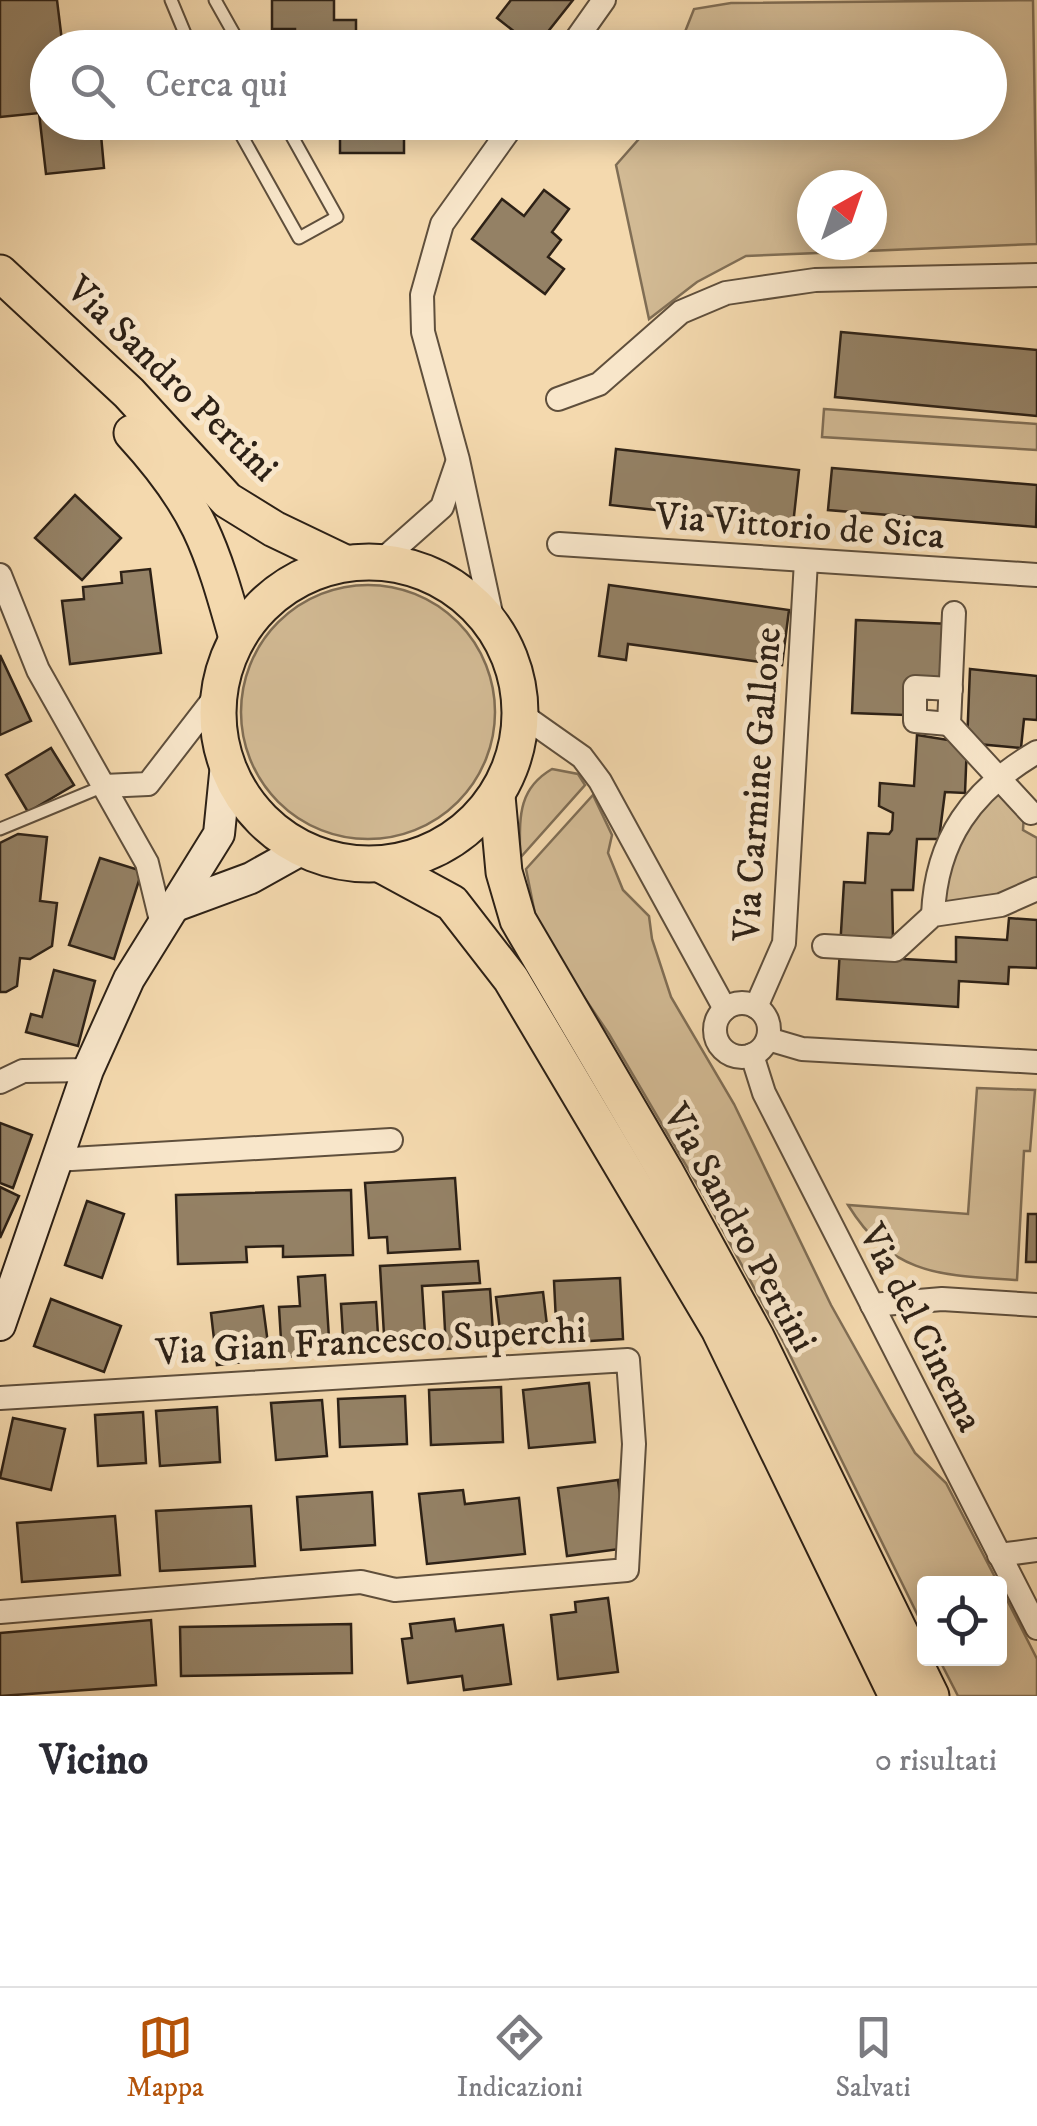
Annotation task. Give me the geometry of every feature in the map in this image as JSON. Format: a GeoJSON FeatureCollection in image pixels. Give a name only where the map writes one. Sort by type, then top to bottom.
{"type":"FeatureCollection","features":[{"type":"Feature","properties":{"kind":"main road","name":"Via Sandro Pertini"},"geometry":{"type":"LineString","coordinates":[[0,273],[117,381],[227,500],[274,529],[363,562]]}},
{"type":"Feature","properties":{"kind":"main road","name":"Via Sandro Pertini"},"geometry":{"type":"LineString","coordinates":[[0,302],[40,338],[165,469],[198,518],[219,566],[237,638]]}},
{"type":"Feature","properties":{"kind":"main road"},"geometry":{"type":"LineString","coordinates":[[363,562],[424,571],[463,594],[494,627],[514,668],[522,714],[515,757],[497,796],[466,830],[427,854],[382,864],[342,862],[303,849],[270,828],[244,799],[226,764],[218,728],[219,692],[237,638],[265,602],[302,576],[363,562]]}},
{"type":"Feature","properties":{"kind":"main road"},"geometry":{"type":"LineString","coordinates":[[0,1326],[88,1070],[129,978],[219,834],[226,764]]}},
{"type":"Feature","properties":{"kind":"main road","name":"Via Sandro Pertini"},"geometry":{"type":"LineString","coordinates":[[497,796],[504,872],[518,920],[665,1170],[756,1338],[931,1696]]}},
{"type":"Feature","properties":{"kind":"main road"},"geometry":{"type":"LineString","coordinates":[[170,915],[303,849]]}},
{"type":"Feature","properties":{"kind":"main road","name":"Via Sandro Pertini"},"geometry":{"type":"LineString","coordinates":[[382,864],[452,903],[511,979],[719,1328],[896,1696]]}},
{"type":"Feature","properties":{"kind":"street"},"geometry":{"type":"LineString","coordinates":[[583,30],[604,0]]}},
{"type":"Feature","properties":{"kind":"street"},"geometry":{"type":"LineString","coordinates":[[494,627],[458,460],[423,332],[422,295],[442,224],[503,140]]}},
{"type":"Feature","properties":{"kind":"street"},"geometry":{"type":"LineString","coordinates":[[558,399],[599,384],[681,312],[726,292],[769,283],[815,280],[1037,275]]}},
{"type":"Feature","properties":{"kind":"street"},"geometry":{"type":"LineString","coordinates":[[363,562],[442,507],[458,460]]}},
{"type":"Feature","properties":{"kind":"street","name":"Via Vittorio de Sica"},"geometry":{"type":"LineString","coordinates":[[559,544],[1037,574]]}},
{"type":"Feature","properties":{"kind":"street","name":"Via Carmine Gallone"},"geometry":{"type":"LineString","coordinates":[[756,1007],[784,943],[806,561]]}},
{"type":"Feature","properties":{"kind":"street"},"geometry":{"type":"LineString","coordinates":[[0,574],[38,670],[147,862],[170,915]]}},
{"type":"Feature","properties":{"kind":"street"},"geometry":{"type":"LineString","coordinates":[[949,724],[954,613]]}},
{"type":"Feature","properties":{"kind":"street"},"geometry":{"type":"LineString","coordinates":[[951,689],[916,687],[914,721],[949,724],[1035,818]]}},
{"type":"Feature","properties":{"kind":"street"},"geometry":{"type":"LineString","coordinates":[[104,786],[148,784],[219,692]]}},
{"type":"Feature","properties":{"kind":"street"},"geometry":{"type":"LineString","coordinates":[[522,714],[582,757],[600,780],[725,1009]]}},
{"type":"Feature","properties":{"kind":"street"},"geometry":{"type":"LineString","coordinates":[[933,915],[934,877],[945,844],[998,778],[1037,752]]}},
{"type":"Feature","properties":{"kind":"street"},"geometry":{"type":"LineString","coordinates":[[824,946],[895,950],[933,915],[1001,904],[1037,889]]}},
{"type":"Feature","properties":{"kind":"street"},"geometry":{"type":"LineString","coordinates":[[756,1007],[740,1003],[725,1009],[716,1023],[717,1040],[735,1056],[760,1047],[1037,1062]]}},
{"type":"Feature","properties":{"kind":"street","name":"Via del Cinema"},"geometry":{"type":"LineString","coordinates":[[756,1007],[767,1021],[760,1047],[764,1093],[1037,1628]]}},
{"type":"Feature","properties":{"kind":"street"},"geometry":{"type":"LineString","coordinates":[[0,1082],[23,1071],[88,1070]]}},
{"type":"Feature","properties":{"kind":"street"},"geometry":{"type":"LineString","coordinates":[[55,1160],[391,1140]]}},
{"type":"Feature","properties":{"kind":"street"},"geometry":{"type":"LineString","coordinates":[[872,1305],[942,1300],[1037,1305]]}},
{"type":"Feature","properties":{"kind":"street","name":"Via Gian Francesco Superchi"},"geometry":{"type":"LineString","coordinates":[[0,1398],[628,1360],[634,1444],[626,1570],[395,1590],[361,1582],[0,1612]]}},
{"type":"Feature","properties":{"kind":"street"},"geometry":{"type":"LineString","coordinates":[[1000,1555],[1037,1550]]}},
{"type":"Feature","properties":{"kind":"lane"},"geometry":{"type":"LineString","coordinates":[[170,0],[183,30]]}},
{"type":"Feature","properties":{"kind":"lane"},"geometry":{"type":"LineString","coordinates":[[215,0],[232,30]]}},
{"type":"Feature","properties":{"kind":"lane"},"geometry":{"type":"LineString","coordinates":[[244,140],[299,238],[337,216],[294,140]]}},
{"type":"Feature","properties":{"kind":"lane"},"geometry":{"type":"LineString","coordinates":[[0,830],[104,786]]}},
{"type":"Feature","properties":{"kind":"shaded area"},"geometry":{"type":"Polygon","coordinates":[[[1033,0],[1037,244],[887,250],[887,170],[797,170],[797,254],[746,256],[697,282],[649,319],[616,165],[638,140],[1007,140],[1007,30],[686,30],[694,9],[731,3],[1033,0]]]}},
{"type":"Feature","properties":{"kind":"shaded area"},"geometry":{"type":"Polygon","coordinates":[[[824,409],[1037,424],[1037,450],[822,437],[824,409]]]}},
{"type":"Feature","properties":{"kind":"shaded area"},"geometry":{"type":"Polygon","coordinates":[[[368,585],[393,587],[417,595],[458,622],[485,663],[493,687],[493,737],[485,761],[458,802],[417,829],[393,837],[368,839],[343,837],[319,829],[278,802],[251,761],[243,737],[241,712],[243,687],[251,663],[278,622],[319,595],[343,587],[368,585]]]}},
{"type":"Feature","properties":{"kind":"shaded area"},"geometry":{"type":"Polygon","coordinates":[[[552,769],[578,774],[585,785],[520,858],[522,807],[532,786],[552,769]]]}},
{"type":"Feature","properties":{"kind":"shaded area"},"geometry":{"type":"Polygon","coordinates":[[[998,785],[1024,813],[1023,830],[1037,838],[1037,884],[955,910],[939,897],[953,847],[998,785]]]}},
{"type":"Feature","properties":{"kind":"shaded area"},"geometry":{"type":"Polygon","coordinates":[[[593,795],[612,835],[608,853],[623,890],[649,916],[652,939],[671,997],[734,1104],[831,1305],[915,1453],[946,1483],[994,1576],[917,1576],[917,1614],[784,1343],[707,1201],[609,1034],[538,929],[526,869],[593,795]]]}},
{"type":"Feature","properties":{"kind":"shaded area"},"geometry":{"type":"Polygon","coordinates":[[[977,1088],[1035,1090],[1030,1151],[1024,1151],[1017,1280],[941,1273],[901,1259],[882,1246],[848,1205],[968,1214],[977,1088]]]}},
{"type":"Feature","properties":{"kind":"shaded area"},"geometry":{"type":"Polygon","coordinates":[[[1007,1600],[1037,1659],[1037,1696],[958,1696],[943,1666],[1007,1666],[1007,1600]]]}},
{"type":"Feature","properties":{"kind":"building"},"geometry":{"type":"Polygon","coordinates":[[[0,0],[57,0],[61,30],[30,30],[30,114],[0,117],[0,0]]]}},
{"type":"Feature","properties":{"kind":"building"},"geometry":{"type":"Polygon","coordinates":[[[272,0],[334,0],[334,20],[356,20],[356,30],[272,29],[272,0]]]}},
{"type":"Feature","properties":{"kind":"building"},"geometry":{"type":"Polygon","coordinates":[[[511,0],[573,0],[549,30],[512,30],[497,18],[511,0]]]}},
{"type":"Feature","properties":{"kind":"building"},"geometry":{"type":"Polygon","coordinates":[[[42,140],[101,140],[104,168],[46,174],[42,140]]]}},
{"type":"Feature","properties":{"kind":"building"},"geometry":{"type":"Polygon","coordinates":[[[340,140],[404,140],[404,153],[340,153],[340,140]]]}},
{"type":"Feature","properties":{"kind":"building"},"geometry":{"type":"Polygon","coordinates":[[[544,190],[569,209],[552,232],[561,240],[548,257],[564,269],[545,294],[472,239],[502,199],[524,216],[544,190]]]}},
{"type":"Feature","properties":{"kind":"building"},"geometry":{"type":"Polygon","coordinates":[[[841,332],[1037,350],[1037,416],[835,397],[841,332]]]}},
{"type":"Feature","properties":{"kind":"building"},"geometry":{"type":"Polygon","coordinates":[[[616,449],[799,470],[793,525],[610,505],[616,449]]]}},
{"type":"Feature","properties":{"kind":"building"},"geometry":{"type":"Polygon","coordinates":[[[832,468],[1037,485],[1036,527],[828,510],[832,468]]]}},
{"type":"Feature","properties":{"kind":"building"},"geometry":{"type":"Polygon","coordinates":[[[75,495],[121,538],[82,580],[35,538],[75,495]]]}},
{"type":"Feature","properties":{"kind":"building"},"geometry":{"type":"Polygon","coordinates":[[[150,569],[161,653],[70,664],[62,601],[84,599],[83,587],[122,583],[121,572],[150,569]]]}},
{"type":"Feature","properties":{"kind":"building"},"geometry":{"type":"Polygon","coordinates":[[[609,585],[789,610],[782,665],[628,644],[626,660],[599,656],[609,585]]]}},
{"type":"Feature","properties":{"kind":"building"},"geometry":{"type":"Polygon","coordinates":[[[856,620],[951,624],[949,682],[907,680],[905,715],[852,713],[856,620]]]}},
{"type":"Feature","properties":{"kind":"building"},"geometry":{"type":"Polygon","coordinates":[[[0,655],[31,721],[0,735],[0,655]]]}},
{"type":"Feature","properties":{"kind":"building"},"geometry":{"type":"Polygon","coordinates":[[[970,669],[1037,676],[1037,720],[1024,719],[1021,748],[967,743],[970,669]]]}},
{"type":"Feature","properties":{"kind":"building"},"geometry":{"type":"Polygon","coordinates":[[[917,735],[967,743],[965,793],[945,792],[939,839],[917,839],[913,890],[892,890],[893,940],[905,940],[904,959],[956,962],[956,937],[1007,940],[1009,918],[1037,920],[1037,968],[1009,967],[1008,984],[959,981],[958,1007],[837,999],[844,882],[865,883],[868,833],[889,834],[892,830],[893,813],[879,806],[880,783],[914,786],[917,735]]]}},
{"type":"Feature","properties":{"kind":"building"},"geometry":{"type":"Polygon","coordinates":[[[51,748],[74,785],[28,812],[6,775],[51,748]]]}},
{"type":"Feature","properties":{"kind":"building"},"geometry":{"type":"Polygon","coordinates":[[[18,834],[47,837],[40,901],[57,903],[52,946],[30,959],[20,958],[17,986],[0,992],[0,843],[18,834]]]}},
{"type":"Feature","properties":{"kind":"building"},"geometry":{"type":"Polygon","coordinates":[[[100,858],[142,871],[114,959],[69,945],[100,858]]]}},
{"type":"Feature","properties":{"kind":"building"},"geometry":{"type":"Polygon","coordinates":[[[54,970],[95,981],[78,1046],[26,1032],[31,1014],[42,1017],[54,970]]]}},
{"type":"Feature","properties":{"kind":"building"},"geometry":{"type":"Polygon","coordinates":[[[0,1123],[32,1135],[13,1188],[0,1183],[0,1123]]]}},
{"type":"Feature","properties":{"kind":"building"},"geometry":{"type":"Polygon","coordinates":[[[455,1178],[460,1249],[388,1253],[387,1237],[369,1238],[365,1183],[455,1178]]]}},
{"type":"Feature","properties":{"kind":"building"},"geometry":{"type":"Polygon","coordinates":[[[0,1187],[19,1196],[0,1238],[0,1187]]]}},
{"type":"Feature","properties":{"kind":"building"},"geometry":{"type":"Polygon","coordinates":[[[351,1190],[353,1255],[283,1257],[283,1246],[246,1247],[247,1262],[178,1264],[176,1195],[351,1190]]]}},
{"type":"Feature","properties":{"kind":"building"},"geometry":{"type":"Polygon","coordinates":[[[87,1201],[124,1214],[102,1278],[65,1265],[87,1201]]]}},
{"type":"Feature","properties":{"kind":"building"},"geometry":{"type":"Polygon","coordinates":[[[1028,1214],[1037,1214],[1037,1262],[1026,1262],[1028,1214]]]}},
{"type":"Feature","properties":{"kind":"building"},"geometry":{"type":"Polygon","coordinates":[[[478,1261],[480,1283],[422,1286],[426,1350],[385,1352],[380,1266],[478,1261]]]}},
{"type":"Feature","properties":{"kind":"building"},"geometry":{"type":"Polygon","coordinates":[[[325,1275],[330,1354],[282,1357],[279,1307],[300,1306],[298,1277],[325,1275]]]}},
{"type":"Feature","properties":{"kind":"building"},"geometry":{"type":"Polygon","coordinates":[[[620,1278],[623,1339],[557,1343],[554,1281],[620,1278]]]}},
{"type":"Feature","properties":{"kind":"building"},"geometry":{"type":"Polygon","coordinates":[[[490,1289],[494,1346],[446,1349],[443,1292],[490,1289]]]}},
{"type":"Feature","properties":{"kind":"building"},"geometry":{"type":"Polygon","coordinates":[[[543,1292],[549,1342],[502,1347],[496,1297],[543,1292]]]}},
{"type":"Feature","properties":{"kind":"building"},"geometry":{"type":"Polygon","coordinates":[[[51,1299],[121,1326],[104,1372],[34,1346],[51,1299]]]}},
{"type":"Feature","properties":{"kind":"building"},"geometry":{"type":"Polygon","coordinates":[[[376,1302],[379,1352],[344,1354],[341,1304],[376,1302]]]}},
{"type":"Feature","properties":{"kind":"building"},"geometry":{"type":"Polygon","coordinates":[[[263,1306],[270,1359],[217,1365],[211,1313],[263,1306]]]}},
{"type":"Feature","properties":{"kind":"building"},"geometry":{"type":"Polygon","coordinates":[[[589,1383],[595,1442],[529,1448],[523,1390],[589,1383]]]}},
{"type":"Feature","properties":{"kind":"building"},"geometry":{"type":"Polygon","coordinates":[[[501,1387],[503,1442],[431,1445],[429,1390],[501,1387]]]}},
{"type":"Feature","properties":{"kind":"building"},"geometry":{"type":"Polygon","coordinates":[[[405,1396],[407,1444],[340,1447],[338,1399],[405,1396]]]}},
{"type":"Feature","properties":{"kind":"building"},"geometry":{"type":"Polygon","coordinates":[[[322,1400],[327,1456],[276,1460],[271,1403],[322,1400]]]}},
{"type":"Feature","properties":{"kind":"building"},"geometry":{"type":"Polygon","coordinates":[[[217,1407],[220,1462],[160,1466],[156,1411],[217,1407]]]}},
{"type":"Feature","properties":{"kind":"building"},"geometry":{"type":"Polygon","coordinates":[[[143,1412],[146,1463],[98,1466],[95,1415],[143,1412]]]}},
{"type":"Feature","properties":{"kind":"building"},"geometry":{"type":"Polygon","coordinates":[[[13,1418],[65,1429],[51,1490],[0,1478],[13,1418]]]}},
{"type":"Feature","properties":{"kind":"building"},"geometry":{"type":"Polygon","coordinates":[[[618,1480],[627,1548],[567,1556],[558,1488],[618,1480]]]}},
{"type":"Feature","properties":{"kind":"building"},"geometry":{"type":"Polygon","coordinates":[[[463,1490],[465,1504],[519,1498],[525,1554],[427,1564],[419,1494],[463,1490]]]}},
{"type":"Feature","properties":{"kind":"building"},"geometry":{"type":"Polygon","coordinates":[[[372,1492],[375,1545],[301,1550],[297,1497],[372,1492]]]}},
{"type":"Feature","properties":{"kind":"building"},"geometry":{"type":"Polygon","coordinates":[[[251,1506],[255,1566],[160,1571],[156,1511],[251,1506]]]}},
{"type":"Feature","properties":{"kind":"building"},"geometry":{"type":"Polygon","coordinates":[[[115,1516],[120,1575],[22,1582],[17,1523],[115,1516]]]}},
{"type":"Feature","properties":{"kind":"building"},"geometry":{"type":"Polygon","coordinates":[[[608,1598],[618,1672],[558,1679],[551,1615],[576,1612],[575,1602],[608,1598]]]}},
{"type":"Feature","properties":{"kind":"building"},"geometry":{"type":"Polygon","coordinates":[[[454,1619],[456,1631],[503,1625],[511,1684],[464,1690],[462,1676],[408,1683],[402,1639],[412,1638],[410,1624],[454,1619]]]}},
{"type":"Feature","properties":{"kind":"building"},"geometry":{"type":"Polygon","coordinates":[[[151,1620],[156,1685],[0,1696],[0,1633],[151,1620]]]}},
{"type":"Feature","properties":{"kind":"building"},"geometry":{"type":"Polygon","coordinates":[[[351,1624],[352,1673],[181,1676],[180,1627],[351,1624]]]}}]}
